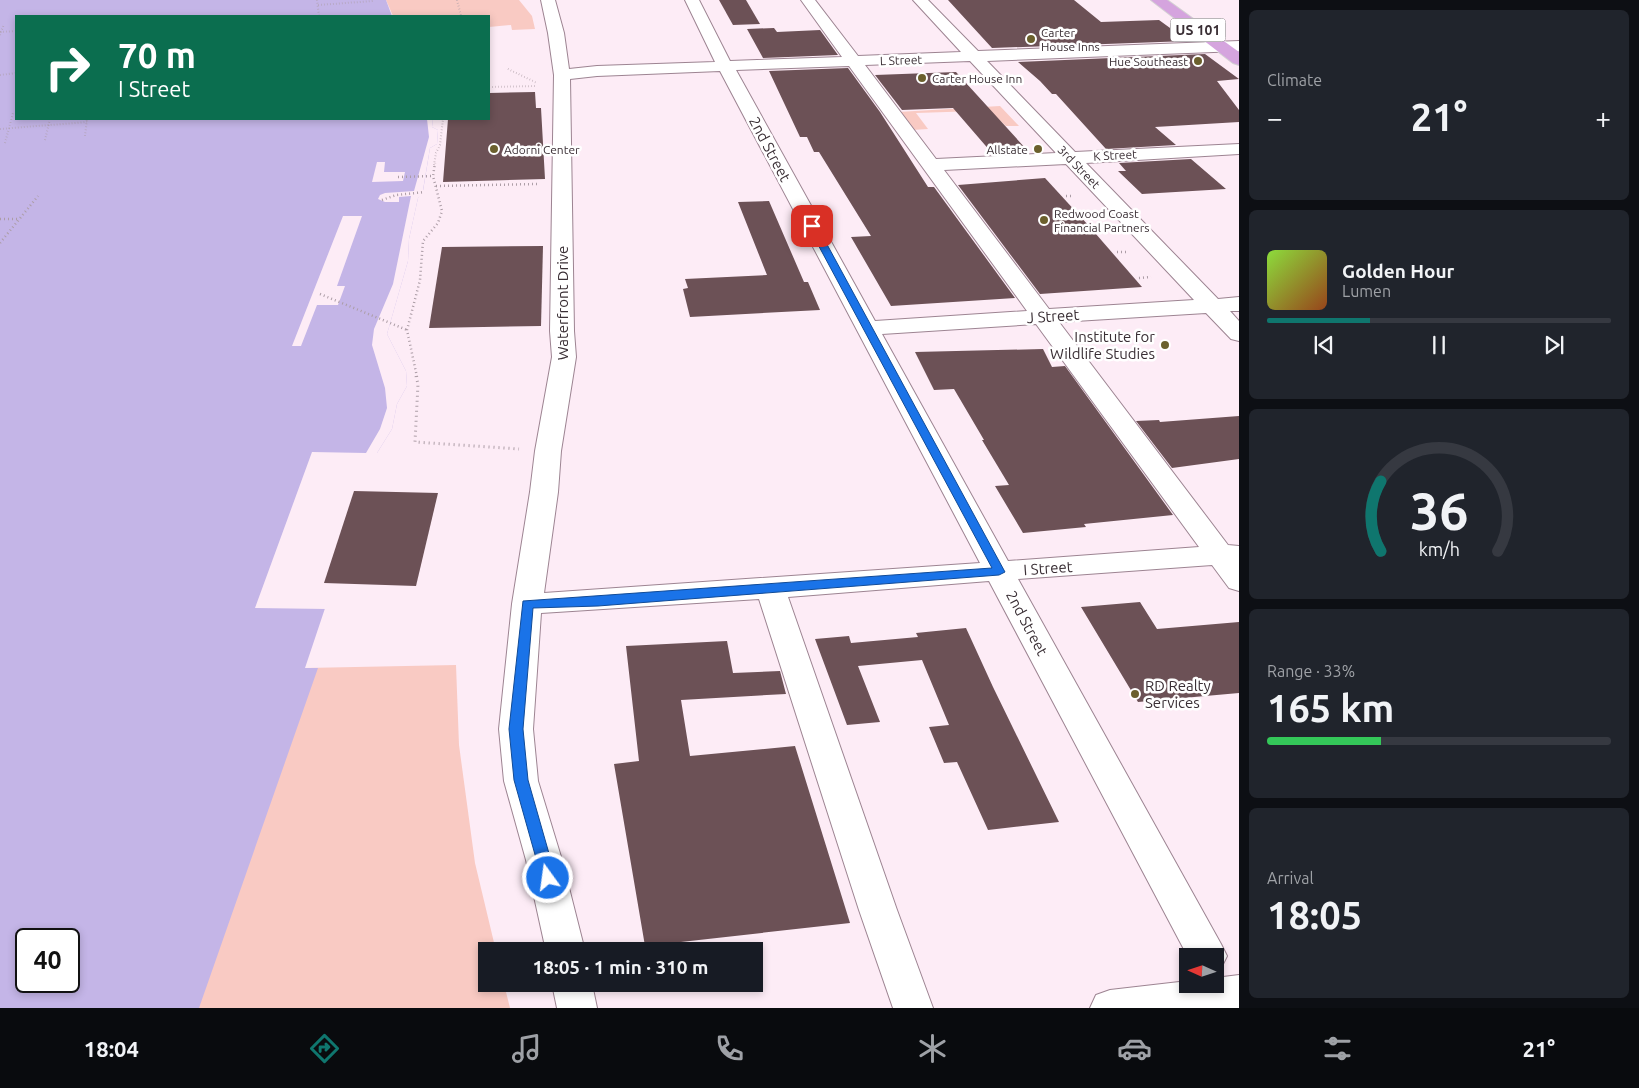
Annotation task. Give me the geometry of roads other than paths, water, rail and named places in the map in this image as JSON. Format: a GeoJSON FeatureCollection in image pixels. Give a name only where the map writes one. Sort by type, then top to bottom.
{"type":"FeatureCollection","features":[{"type":"Feature","properties":{"kind":"highway","name":"US 101"},"geometry":{"type":"LineString","coordinates":[[1158,0],[1239,60]]}},
{"type":"Feature","properties":{"kind":"street","name":"Waterfront Drive"},"geometry":{"type":"LineString","coordinates":[[548,0],[556,33],[562,74],[562,331],[564,357],[548,451],[528,604],[516,729],[521,780],[544,860],[563,942]]}},
{"type":"Feature","properties":{"kind":"street","name":"2nd Street"},"geometry":{"type":"LineString","coordinates":[[692,0],[725,66],[1203,948]]}},
{"type":"Feature","properties":{"kind":"street"},"geometry":{"type":"LineString","coordinates":[[808,0],[1043,317],[1230,554],[1239,581]]}},
{"type":"Feature","properties":{"kind":"street","name":"3rd Street"},"geometry":{"type":"LineString","coordinates":[[920,0],[1239,334]]}},
{"type":"Feature","properties":{"kind":"street","name":"L Street"},"geometry":{"type":"LineString","coordinates":[[562,74],[1239,46]]}},
{"type":"Feature","properties":{"kind":"street","name":"K Street"},"geometry":{"type":"LineString","coordinates":[[931,165],[1239,149]]}},
{"type":"Feature","properties":{"kind":"street","name":"J Street"},"geometry":{"type":"LineString","coordinates":[[868,328],[1239,304]]}},
{"type":"Feature","properties":{"kind":"street","name":"I Street"},"geometry":{"type":"LineString","coordinates":[[528,604],[598,602],[1230,554]]}},
{"type":"Feature","properties":{"kind":"street"},"geometry":{"type":"LineString","coordinates":[[770,588],[913,1008]]}},
{"type":"Feature","properties":{"kind":"street"},"geometry":{"type":"LineString","coordinates":[[574,992],[577,1008]]}},
{"type":"Feature","properties":{"kind":"street"},"geometry":{"type":"LineString","coordinates":[[1110,1008],[1229,992]]}},
{"type":"Feature","properties":{"kind":"place","name":"Carter House Inns"},"geometry":{"type":"Point","coordinates":[1031,39]}},
{"type":"Feature","properties":{"kind":"place","name":"Hue Southeast"},"geometry":{"type":"Point","coordinates":[1198,61]}},
{"type":"Feature","properties":{"kind":"place","name":"Carter House Inn"},"geometry":{"type":"Point","coordinates":[922,78]}},
{"type":"Feature","properties":{"kind":"place","name":"Adorni Center"},"geometry":{"type":"Point","coordinates":[494,149]}},
{"type":"Feature","properties":{"kind":"place","name":"Allstate"},"geometry":{"type":"Point","coordinates":[1038,149]}},
{"type":"Feature","properties":{"kind":"place","name":"Redwood Coast Financial Partners"},"geometry":{"type":"Point","coordinates":[1044,220]}},
{"type":"Feature","properties":{"kind":"place","name":"Institute for Wildlife Studies"},"geometry":{"type":"Point","coordinates":[1165,345]}},
{"type":"Feature","properties":{"kind":"place","name":"RD Realty Services"},"geometry":{"type":"Point","coordinates":[1135,694]}}]}
